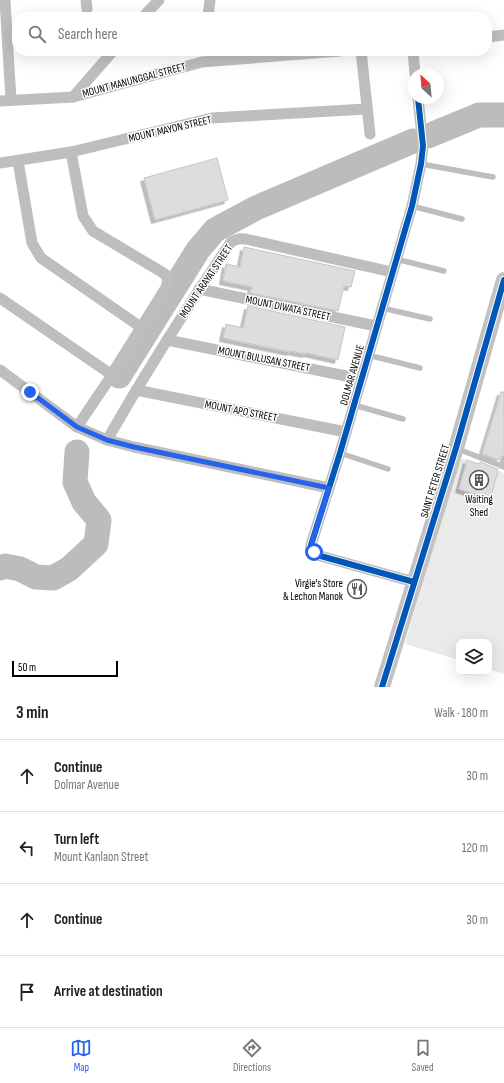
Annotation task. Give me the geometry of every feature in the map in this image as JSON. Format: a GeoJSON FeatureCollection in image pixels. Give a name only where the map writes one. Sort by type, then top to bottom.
{"type":"FeatureCollection","features":[{"type":"Feature","properties":{"kind":"street"},"geometry":{"type":"LineString","coordinates":[[4,0],[5,101]]}},
{"type":"Feature","properties":{"kind":"street"},"geometry":{"type":"LineString","coordinates":[[147,12],[158,0]]}},
{"type":"Feature","properties":{"kind":"street"},"geometry":{"type":"LineString","coordinates":[[209,12],[210,0]]}},
{"type":"Feature","properties":{"kind":"street"},"geometry":{"type":"LineString","coordinates":[[492,36],[504,35]]}},
{"type":"Feature","properties":{"kind":"street"},"geometry":{"type":"LineString","coordinates":[[73,97],[109,56]]}},
{"type":"Feature","properties":{"kind":"street"},"geometry":{"type":"LineString","coordinates":[[202,62],[203,56]]}},
{"type":"Feature","properties":{"kind":"street","name":"MOUNT MANUNGGAL STREET"},"geometry":{"type":"LineString","coordinates":[[5,101],[73,97],[202,62],[277,56]]}},
{"type":"Feature","properties":{"kind":"street"},"geometry":{"type":"LineString","coordinates":[[361,56],[366,109],[370,134]]}},
{"type":"Feature","properties":{"kind":"street"},"geometry":{"type":"LineString","coordinates":[[413,56],[414,68]]}},
{"type":"Feature","properties":{"kind":"street","name":"DOLMAR AVENUE"},"geometry":{"type":"LineString","coordinates":[[414,582],[321,556],[312,549],[312,542],[340,453],[367,355],[412,206],[421,164],[423,146],[419,104]]}},
{"type":"Feature","properties":{"kind":"street","name":"MOUNT MAYON STREET"},"geometry":{"type":"LineString","coordinates":[[0,163],[71,152],[212,118],[366,109]]}},
{"type":"Feature","properties":{"kind":"street"},"geometry":{"type":"LineString","coordinates":[[71,152],[83,216],[93,231],[166,274],[168,280],[166,288],[142,328],[77,427]]}},
{"type":"Feature","properties":{"kind":"street"},"geometry":{"type":"LineString","coordinates":[[18,161],[32,243],[41,258],[142,328]]}},
{"type":"Feature","properties":{"kind":"street","name":"MOUNT ARAYAT STREET"},"geometry":{"type":"LineString","coordinates":[[107,440],[136,390],[199,289],[231,242],[236,239],[242,238],[392,272]]}},
{"type":"Feature","properties":{"kind":"street","name":"SAINT PETER STREET"},"geometry":{"type":"LineString","coordinates":[[382,687],[456,448],[504,280]]}},
{"type":"Feature","properties":{"kind":"street","name":"MOUNT DIWATA STREET"},"geometry":{"type":"LineString","coordinates":[[199,289],[376,326]]}},
{"type":"Feature","properties":{"kind":"street"},"geometry":{"type":"LineString","coordinates":[[0,298],[112,375]]}},
{"type":"Feature","properties":{"kind":"street","name":"MOUNT BULUSAN STREET"},"geometry":{"type":"LineString","coordinates":[[167,340],[361,379]]}},
{"type":"Feature","properties":{"kind":"street"},"geometry":{"type":"LineString","coordinates":[[0,370],[77,427],[107,440],[329,488]]}},
{"type":"Feature","properties":{"kind":"street","name":"MOUNT APO STREET"},"geometry":{"type":"LineString","coordinates":[[136,390],[346,432]]}},
{"type":"Feature","properties":{"kind":"lane"},"geometry":{"type":"LineString","coordinates":[[421,164],[493,177]]}},
{"type":"Feature","properties":{"kind":"lane"},"geometry":{"type":"LineString","coordinates":[[412,206],[462,219]]}},
{"type":"Feature","properties":{"kind":"lane"},"geometry":{"type":"LineString","coordinates":[[396,259],[444,271]]}},
{"type":"Feature","properties":{"kind":"lane"},"geometry":{"type":"LineString","coordinates":[[382,308],[430,319]]}},
{"type":"Feature","properties":{"kind":"lane"},"geometry":{"type":"LineString","coordinates":[[367,355],[420,368]]}},
{"type":"Feature","properties":{"kind":"lane"},"geometry":{"type":"LineString","coordinates":[[354,405],[402,419]]}},
{"type":"Feature","properties":{"kind":"lane"},"geometry":{"type":"LineString","coordinates":[[456,448],[502,466],[504,458]]}},
{"type":"Feature","properties":{"kind":"lane"},"geometry":{"type":"LineString","coordinates":[[340,453],[388,469]]}},
{"type":"Feature","properties":{"kind":"shaded area"},"geometry":{"type":"Polygon","coordinates":[[[458,457],[467,460],[459,489],[490,499],[498,471],[504,473],[504,674],[492,670],[492,639],[456,639],[456,659],[405,644],[458,457]]]}},
{"type":"Feature","properties":{"kind":"building"},"geometry":{"type":"Polygon","coordinates":[[[217,158],[228,200],[155,220],[144,178],[217,158]]]}},
{"type":"Feature","properties":{"kind":"building"},"geometry":{"type":"Polygon","coordinates":[[[244,247],[355,271],[351,287],[344,286],[338,311],[250,293],[252,287],[223,281],[226,264],[240,267],[244,247]]]}},
{"type":"Feature","properties":{"kind":"building"},"geometry":{"type":"Polygon","coordinates":[[[248,306],[345,327],[338,360],[223,338],[226,324],[243,328],[248,306]]]}},
{"type":"Feature","properties":{"kind":"building"},"geometry":{"type":"Polygon","coordinates":[[[501,392],[504,392],[504,454],[501,455],[499,460],[482,454],[501,392]]]}},
{"type":"Feature","properties":{"kind":"building","name":"Waiting Shed"},"geometry":{"type":"Polygon","coordinates":[[[467,460],[479,464],[480,462],[498,469],[490,499],[459,489],[467,460]]]}},
{"type":"Feature","properties":{"kind":"waterway"},"geometry":{"type":"LineString","coordinates":[[428,136],[479,115],[504,115]]}},
{"type":"Feature","properties":{"kind":"waterway"},"geometry":{"type":"LineString","coordinates":[[119,376],[198,250],[215,230],[256,208],[413,141]]}},
{"type":"Feature","properties":{"kind":"waterway"},"geometry":{"type":"LineString","coordinates":[[0,568],[5,566],[20,569],[36,577],[53,578],[69,569],[96,544],[99,520],[84,502],[75,482],[77,452]]}},
{"type":"Feature","properties":{"kind":"cycle path"},"geometry":{"type":"LineString","coordinates":[[414,582],[317,555],[311,549],[311,545],[340,453],[412,206],[421,164],[423,146],[419,104]]}},
{"type":"Feature","properties":{"kind":"cycle path"},"geometry":{"type":"LineString","coordinates":[[382,687],[456,448],[504,280]]}},
{"type":"Feature","properties":{"kind":"place","name":"Waiting Shed"},"geometry":{"type":"Point","coordinates":[479,480]}},
{"type":"Feature","properties":{"kind":"place","name":"Virgie's Store & Lechon Manok"},"geometry":{"type":"Point","coordinates":[357,589]}},
{"type":"Feature","properties":{"kind":"route"},"geometry":{"type":"LineString","coordinates":[[30,392],[77,427],[107,440],[329,488],[311,545],[314,552]]}}]}
